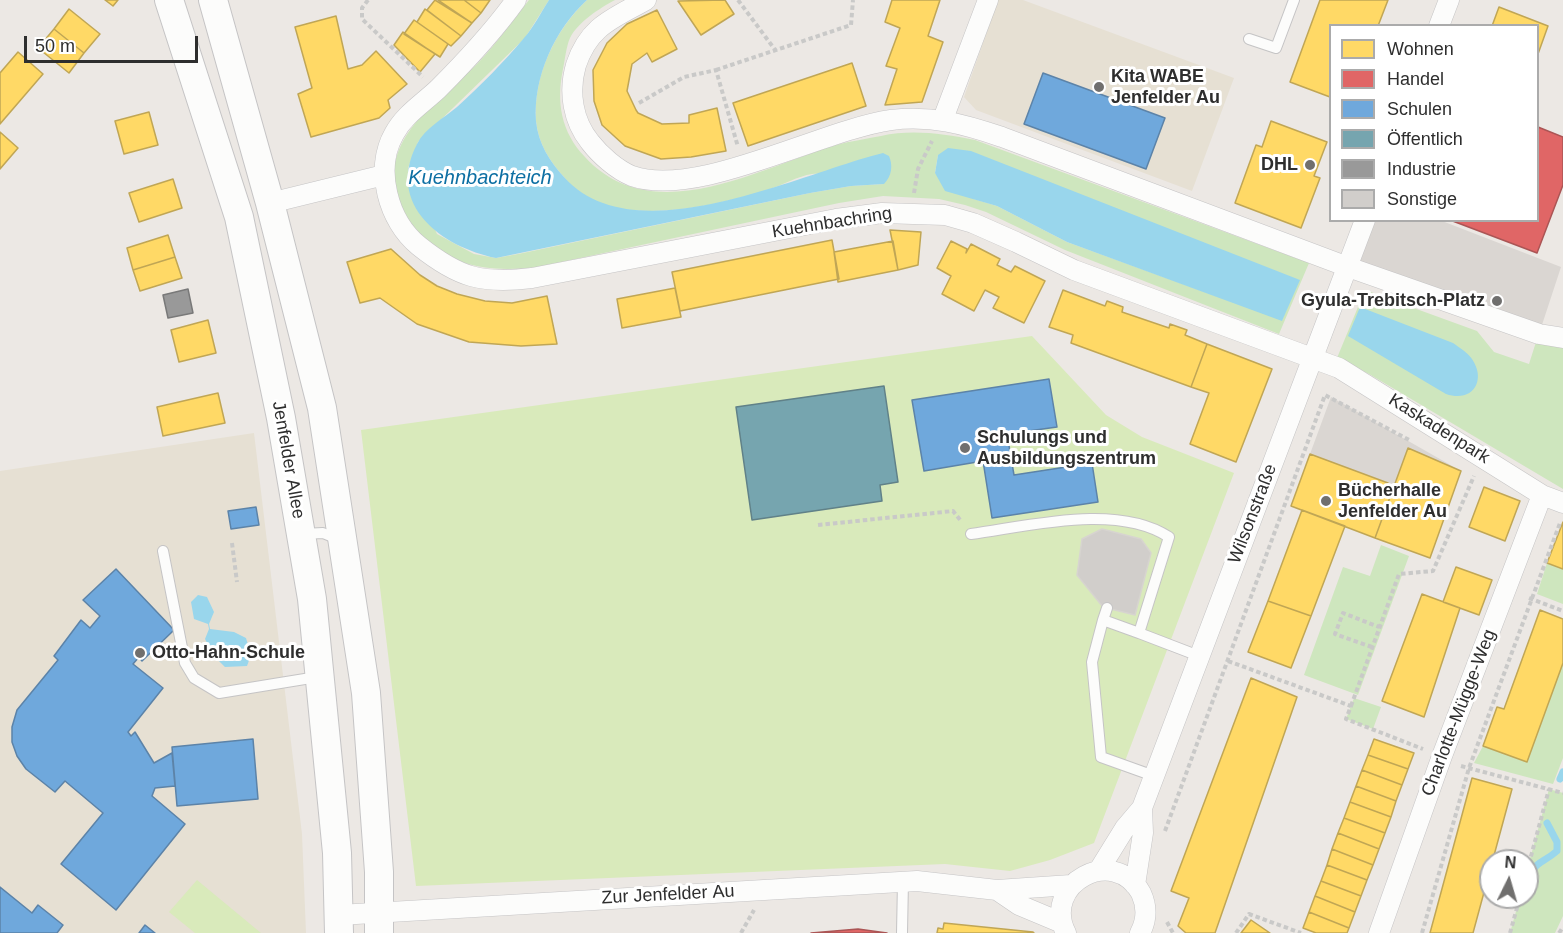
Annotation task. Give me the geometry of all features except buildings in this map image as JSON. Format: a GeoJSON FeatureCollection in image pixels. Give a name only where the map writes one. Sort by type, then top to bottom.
{"type":"FeatureCollection","features":[{"type":"Feature","properties":{"kind":"main road","name":"Jenfelder Allee"},"geometry":{"type":"LineString","coordinates":[[169,0],[233,197],[281,418],[301,534],[320,677],[337,853],[339,924]]}},
{"type":"Feature","properties":{"kind":"main road"},"geometry":{"type":"LineString","coordinates":[[213,0],[270,203],[322,408],[345,543],[366,693],[379,923]]}},
{"type":"Feature","properties":{"kind":"main road"},"geometry":{"type":"LineString","coordinates":[[233,197],[270,203]]}},
{"type":"Feature","properties":{"kind":"street","name":"Kuehnbachring"},"geometry":{"type":"LineString","coordinates":[[516,0],[479,45],[437,90],[403,119],[392,136],[384,175],[388,202],[414,242],[436,259],[466,276],[498,282],[532,278],[836,219],[882,213],[945,215],[973,223],[1074,270],[1312,359]]}},
{"type":"Feature","properties":{"kind":"street"},"geometry":{"type":"LineString","coordinates":[[646,0],[595,30],[583,46],[575,70],[572,99],[580,129],[599,154],[632,176],[669,181],[743,165],[872,123],[916,118],[943,119],[1024,146],[1348,267],[1539,334],[1563,338]]}},
{"type":"Feature","properties":{"kind":"street"},"geometry":{"type":"LineString","coordinates":[[943,119],[988,0]]}},
{"type":"Feature","properties":{"kind":"street"},"geometry":{"type":"LineString","coordinates":[[1440,24],[1449,0]]}},
{"type":"Feature","properties":{"kind":"street"},"geometry":{"type":"LineString","coordinates":[[270,203],[384,175]]}},
{"type":"Feature","properties":{"kind":"street","name":"Wilsonstraße"},"geometry":{"type":"LineString","coordinates":[[1099,870],[1125,828],[1142,808],[1364,222]]}},
{"type":"Feature","properties":{"kind":"street","name":"Kaskadenpark"},"geometry":{"type":"LineString","coordinates":[[1312,359],[1339,368],[1542,495],[1563,503]]}},
{"type":"Feature","properties":{"kind":"street","name":"Charlotte-Mügge-Weg"},"geometry":{"type":"LineString","coordinates":[[1379,933],[1441,758],[1542,495]]}},
{"type":"Feature","properties":{"kind":"street","name":"Wilsonstraße"},"geometry":{"type":"LineString","coordinates":[[1135,885],[1143,833],[1142,808]]}},
{"type":"Feature","properties":{"kind":"street"},"geometry":{"type":"LineString","coordinates":[[1064,928],[1063,898],[1071,885],[1083,875],[1099,870],[1122,874],[1135,885],[1143,899],[1148,928]]}},
{"type":"Feature","properties":{"kind":"street","name":"Zur Jenfelder Au"},"geometry":{"type":"LineString","coordinates":[[339,924],[379,923],[903,882],[998,890],[1071,885]]}},
{"type":"Feature","properties":{"kind":"street","name":"Zur Jenfelder Au"},"geometry":{"type":"LineString","coordinates":[[998,890],[1019,905],[1064,928]]}},
{"type":"Feature","properties":{"kind":"lane"},"geometry":{"type":"LineString","coordinates":[[1249,39],[1276,48],[1294,0]]}},
{"type":"Feature","properties":{"kind":"lane"},"geometry":{"type":"LineString","coordinates":[[971,534],[1103,517],[1156,528],[1169,537],[1139,633]]}},
{"type":"Feature","properties":{"kind":"lane"},"geometry":{"type":"LineString","coordinates":[[301,534],[323,533],[345,543]]}},
{"type":"Feature","properties":{"kind":"lane"},"geometry":{"type":"LineString","coordinates":[[163,551],[185,663],[194,678],[219,693],[320,677]]}},
{"type":"Feature","properties":{"kind":"lane"},"geometry":{"type":"LineString","coordinates":[[1107,608],[1092,662],[1101,757],[1154,776]]}},
{"type":"Feature","properties":{"kind":"lane"},"geometry":{"type":"LineString","coordinates":[[1103,620],[1199,657]]}},
{"type":"Feature","properties":{"kind":"lane"},"geometry":{"type":"LineString","coordinates":[[902,933],[903,882]]}},
{"type":"Feature","properties":{"kind":"path"},"geometry":{"type":"LineString","coordinates":[[368,0],[362,8],[362,19],[437,90]]}},
{"type":"Feature","properties":{"kind":"path"},"geometry":{"type":"LineString","coordinates":[[738,0],[776,51]]}},
{"type":"Feature","properties":{"kind":"path"},"geometry":{"type":"LineString","coordinates":[[639,103],[684,77],[716,70],[851,25],[853,0]]}},
{"type":"Feature","properties":{"kind":"path"},"geometry":{"type":"LineString","coordinates":[[716,70],[743,165]]}},
{"type":"Feature","properties":{"kind":"path"},"geometry":{"type":"LineString","coordinates":[[912,213],[918,169],[943,119]]}},
{"type":"Feature","properties":{"kind":"path"},"geometry":{"type":"LineString","coordinates":[[1164,834],[1325,395],[1415,442]]}},
{"type":"Feature","properties":{"kind":"path"},"geometry":{"type":"LineString","coordinates":[[1464,469],[1474,474],[1433,571],[1399,574],[1346,719],[1469,768],[1563,793]]}},
{"type":"Feature","properties":{"kind":"path"},"geometry":{"type":"LineString","coordinates":[[818,525],[953,511],[971,534]]}},
{"type":"Feature","properties":{"kind":"path"},"geometry":{"type":"LineString","coordinates":[[1422,933],[1469,768],[1563,518]]}},
{"type":"Feature","properties":{"kind":"path"},"geometry":{"type":"LineString","coordinates":[[232,543],[237,582]]}},
{"type":"Feature","properties":{"kind":"path"},"geometry":{"type":"LineString","coordinates":[[1506,589],[1563,611]]}},
{"type":"Feature","properties":{"kind":"path"},"geometry":{"type":"LineString","coordinates":[[1372,647],[1335,634],[1343,613],[1379,627]]}},
{"type":"Feature","properties":{"kind":"path"},"geometry":{"type":"LineString","coordinates":[[1228,661],[1351,706]]}},
{"type":"Feature","properties":{"kind":"path"},"geometry":{"type":"LineString","coordinates":[[1533,849],[1549,789]]}},
{"type":"Feature","properties":{"kind":"path"},"geometry":{"type":"LineString","coordinates":[[1510,933],[1517,909]]}},
{"type":"Feature","properties":{"kind":"path"},"geometry":{"type":"LineString","coordinates":[[1165,913],[1169,930],[1173,933]]}},
{"type":"Feature","properties":{"kind":"path"},"geometry":{"type":"LineString","coordinates":[[1236,933],[1250,915],[1301,933]]}},
{"type":"Feature","properties":{"kind":"path"},"geometry":{"type":"LineString","coordinates":[[1559,933],[1563,927]]}},
{"type":"Feature","properties":{"kind":"shaded area","name":"Kita WABE Jenfelder Au"},"geometry":{"type":"Polygon","coordinates":[[[998,0],[1023,0],[1234,78],[1192,191],[976,110],[964,97],[998,0]]]}},
{"type":"Feature","properties":{"kind":"shaded area","name":"Gyula-Trebitsch-Platz"},"geometry":{"type":"Polygon","coordinates":[[[1364,222],[1445,222],[1561,267],[1539,334],[1348,267],[1364,222]]]}},
{"type":"Feature","properties":{"kind":"shaded area"},"geometry":{"type":"Polygon","coordinates":[[[1331,397],[1461,471],[1408,448],[1394,486],[1310,454],[1331,397]]]}},
{"type":"Feature","properties":{"kind":"shaded area","name":"Otto-Hahn-Schule"},"geometry":{"type":"Polygon","coordinates":[[[254,433],[302,834],[306,933],[0,933],[0,471],[254,433]]]}},
{"type":"Feature","properties":{"kind":"green space"},"geometry":{"type":"Polygon","coordinates":[[[529,0],[549,0],[525,38],[418,142],[408,168],[437,234],[474,254],[496,258],[810,193],[851,186],[884,184],[838,175],[812,174],[728,201],[656,211],[611,207],[584,196],[559,171],[542,144],[536,121],[538,87],[548,55],[575,12],[587,0],[615,0],[584,21],[570,38],[560,93],[562,116],[570,137],[585,157],[612,179],[642,190],[674,192],[707,187],[741,178],[842,144],[893,134],[940,134],[975,140],[1309,263],[1279,334],[1065,250],[986,212],[939,199],[883,196],[839,203],[538,267],[490,268],[460,261],[433,246],[410,223],[399,200],[394,178],[396,159],[415,123],[477,64],[529,0]],[[938,155],[935,173],[974,199],[997,206],[1067,242],[1282,320],[1299,280],[938,155]]]}},
{"type":"Feature","properties":{"kind":"green space"},"geometry":{"type":"Polygon","coordinates":[[[1365,290],[1391,299],[1393,294],[1402,297],[1400,303],[1477,331],[1494,352],[1529,364],[1536,342],[1563,348],[1563,489],[1369,374],[1337,358],[1365,290]]]}},
{"type":"Feature","properties":{"kind":"green space"},"geometry":{"type":"Polygon","coordinates":[[[1032,336],[1106,415],[1142,437],[1234,473],[1094,843],[1050,860],[1010,871],[945,864],[416,886],[361,430],[1032,336]]]}},
{"type":"Feature","properties":{"kind":"green space"},"geometry":{"type":"Polygon","coordinates":[[[1381,545],[1409,556],[1358,695],[1304,675],[1343,567],[1370,576],[1381,545]]]}},
{"type":"Feature","properties":{"kind":"green space"},"geometry":{"type":"Polygon","coordinates":[[[1547,563],[1563,569],[1563,604],[1537,594],[1547,563]]]}},
{"type":"Feature","properties":{"kind":"green space"},"geometry":{"type":"Polygon","coordinates":[[[1563,663],[1563,758],[1553,784],[1474,763],[1483,746],[1527,762],[1563,663]]]}},
{"type":"Feature","properties":{"kind":"green space"},"geometry":{"type":"Polygon","coordinates":[[[1354,698],[1381,707],[1373,729],[1346,719],[1354,698]]]}},
{"type":"Feature","properties":{"kind":"green space"},"geometry":{"type":"Polygon","coordinates":[[[1549,789],[1563,793],[1563,916],[1555,933],[1510,933],[1517,909],[1539,909],[1539,849],[1533,849],[1549,789]]]}},
{"type":"Feature","properties":{"kind":"green space"},"geometry":{"type":"Polygon","coordinates":[[[197,880],[261,933],[195,933],[169,912],[197,880]]]}},
{"type":"Feature","properties":{"kind":"water","name":"Kuehnbachteich"},"geometry":{"type":"Polygon","coordinates":[[[549,0],[587,0],[565,25],[548,55],[538,88],[537,129],[546,152],[559,171],[594,200],[631,210],[673,210],[763,191],[883,153],[890,159],[889,178],[884,184],[851,186],[810,193],[496,258],[456,244],[424,220],[414,204],[408,186],[409,166],[417,144],[430,128],[457,107],[508,56],[531,29],[549,0]]]}},
{"type":"Feature","properties":{"kind":"water"},"geometry":{"type":"Polygon","coordinates":[[[948,148],[971,151],[1300,280],[1282,321],[1067,242],[997,206],[945,191],[935,173],[938,155],[948,148]]]}},
{"type":"Feature","properties":{"kind":"water"},"geometry":{"type":"Polygon","coordinates":[[[1360,307],[1461,348],[1476,367],[1478,375],[1474,388],[1470,393],[1463,395],[1446,394],[1348,336],[1360,307]]]}},
{"type":"Feature","properties":{"kind":"water"},"geometry":{"type":"Polygon","coordinates":[[[198,595],[207,597],[214,612],[209,624],[210,629],[234,632],[246,638],[251,655],[247,666],[225,667],[214,656],[205,639],[209,629],[208,624],[194,619],[191,602],[198,595]]]}},
{"type":"Feature","properties":{"kind":"waterway"},"geometry":{"type":"LineString","coordinates":[[1560,779],[1563,772]]}},
{"type":"Feature","properties":{"kind":"waterway"},"geometry":{"type":"LineString","coordinates":[[1539,864],[1557,851],[1557,842],[1547,823]]}},
{"type":"Feature","properties":{"kind":"place","name":"Kita WABE Jenfelder Au"},"geometry":{"type":"Point","coordinates":[1099,87]}},
{"type":"Feature","properties":{"kind":"place","name":"DHL"},"geometry":{"type":"Point","coordinates":[1310,165]}},
{"type":"Feature","properties":{"kind":"place","name":"Gyula-Trebitsch-Platz"},"geometry":{"type":"Point","coordinates":[1497,301]}},
{"type":"Feature","properties":{"kind":"place","name":"Schulungs und Ausbildungszentrum"},"geometry":{"type":"Point","coordinates":[965,448]}},
{"type":"Feature","properties":{"kind":"place","name":"Bücherhalle Jenfelder Au"},"geometry":{"type":"Point","coordinates":[1326,501]}},
{"type":"Feature","properties":{"kind":"place","name":"Otto-Hahn-Schule"},"geometry":{"type":"Point","coordinates":[140,653]}}]}
